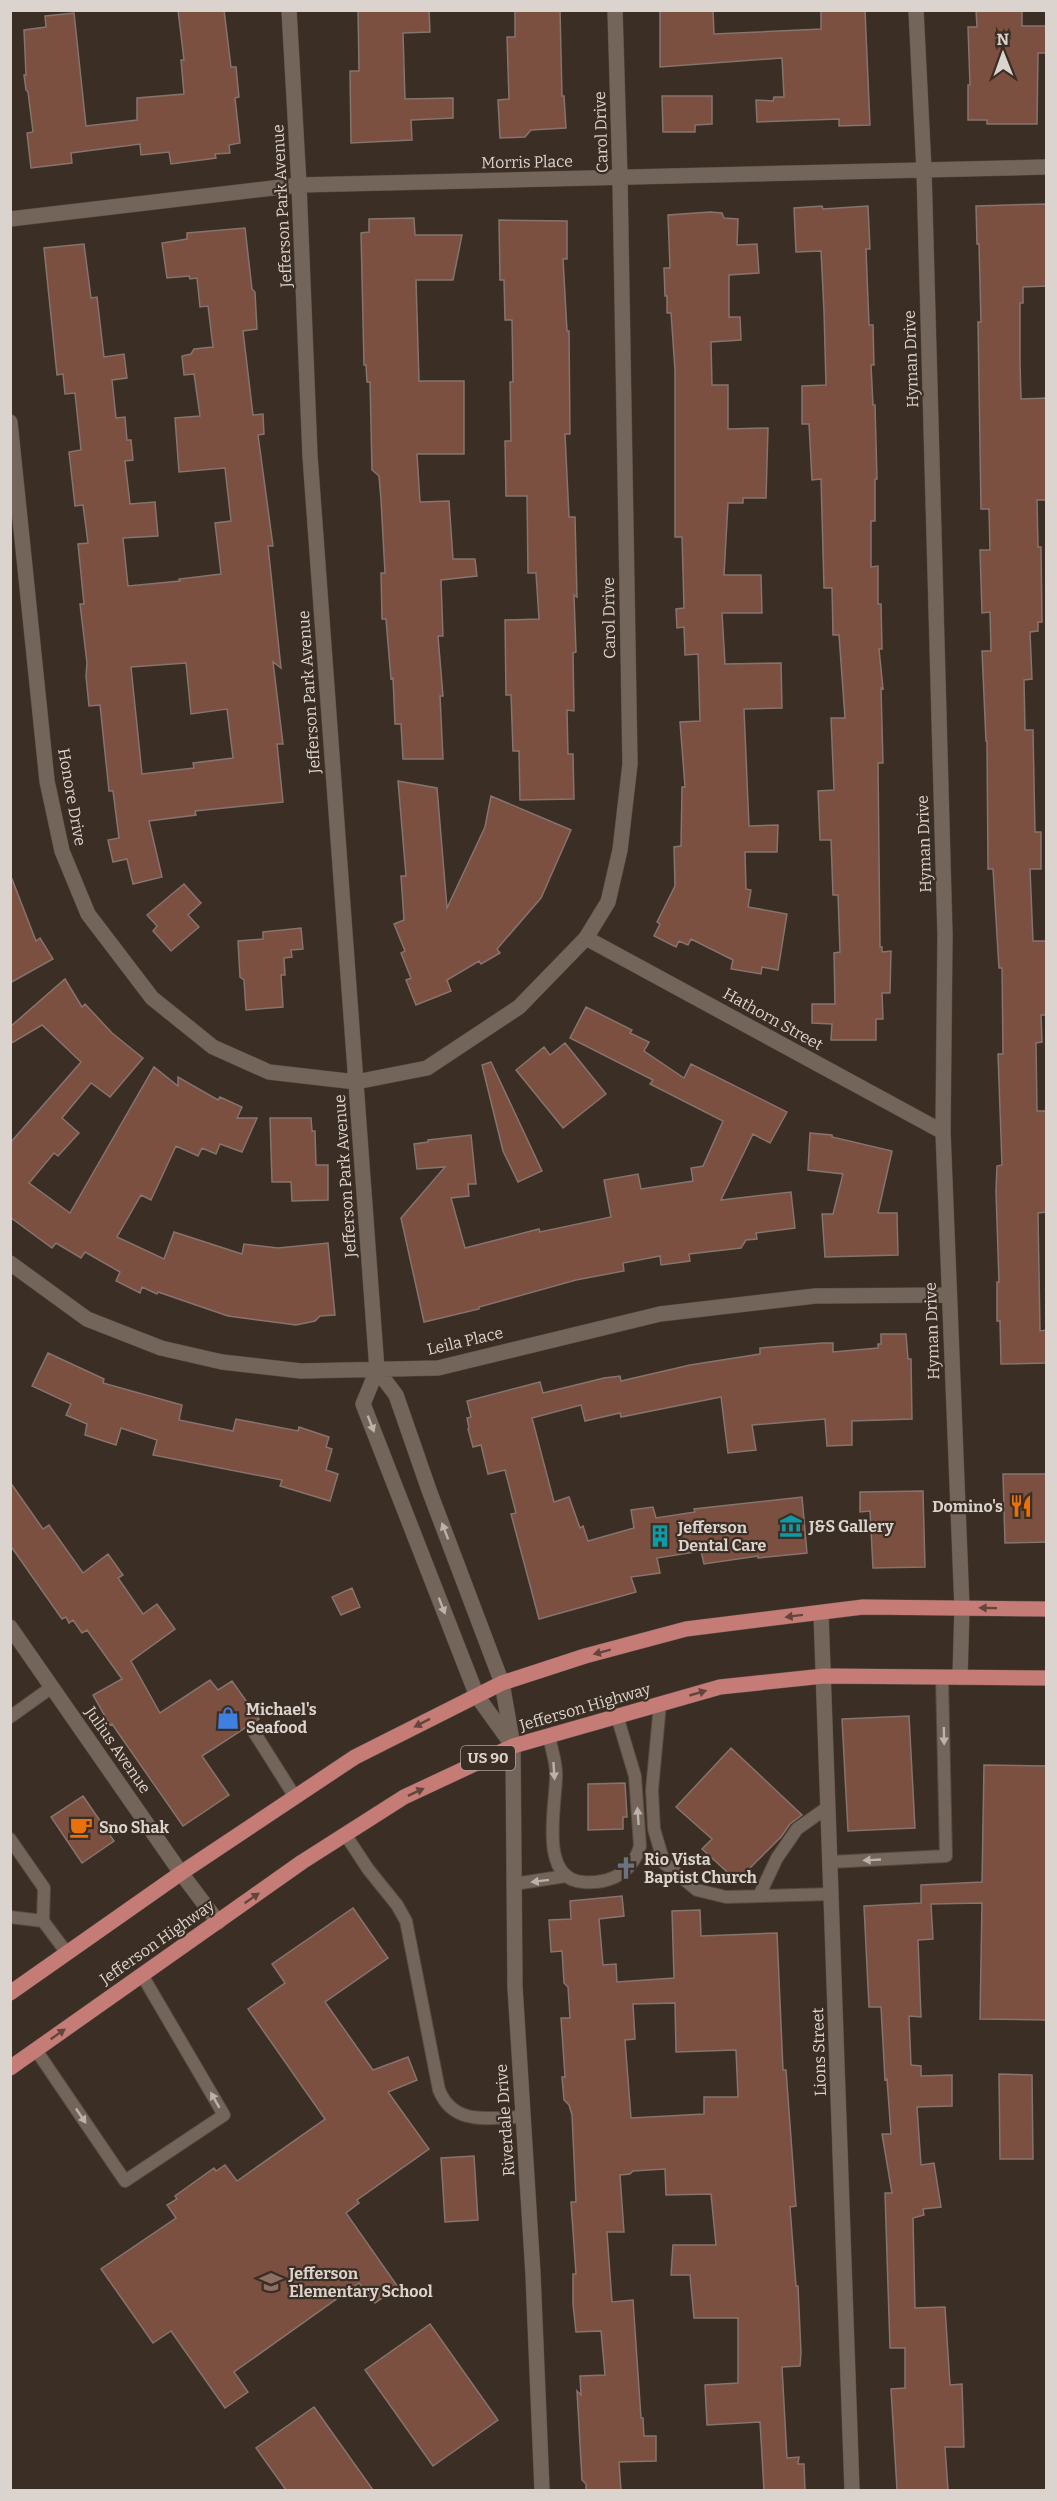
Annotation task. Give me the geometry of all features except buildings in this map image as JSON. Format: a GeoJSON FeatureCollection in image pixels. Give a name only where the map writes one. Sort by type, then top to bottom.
{"type":"FeatureCollection","features":[{"type":"Feature","properties":{"kind":"main road"},"geometry":{"type":"LineString","coordinates":[[10,1993],[181,1873],[355,1757],[502,1683],[585,1656],[686,1629],[863,1607],[1047,1609]]}},
{"type":"Feature","properties":{"kind":"main road","name":"Jefferson Highway"},"geometry":{"type":"LineString","coordinates":[[10,2068],[345,1834],[404,1797],[513,1746],[720,1687],[824,1677],[1047,1678]]}},
{"type":"Feature","properties":{"kind":"street","name":"Jefferson Park Avenue"},"geometry":{"type":"LineString","coordinates":[[289,10],[300,185],[310,456],[377,1370],[363,1404],[477,1696],[513,1746]]}},
{"type":"Feature","properties":{"kind":"street","name":"Carol Drive"},"geometry":{"type":"LineString","coordinates":[[356,1082],[427,1068],[519,1007],[586,938],[608,902],[620,850],[630,764],[615,10]]}},
{"type":"Feature","properties":{"kind":"street","name":"Hyman Drive"},"geometry":{"type":"LineString","coordinates":[[916,10],[924,170],[945,935],[943,1132],[962,1608],[960,1677]]}},
{"type":"Feature","properties":{"kind":"street","name":"Morris Place"},"geometry":{"type":"LineString","coordinates":[[10,219],[300,185],[1047,167]]}},
{"type":"Feature","properties":{"kind":"street","name":"Honore Drive"},"geometry":{"type":"LineString","coordinates":[[10,422],[47,781],[62,852],[88,915],[152,998],[213,1047],[269,1072],[356,1082]]}},
{"type":"Feature","properties":{"kind":"street","name":"Hathorn Street"},"geometry":{"type":"LineString","coordinates":[[586,938],[943,1132]]}},
{"type":"Feature","properties":{"kind":"street","name":"Leila Place"},"geometry":{"type":"LineString","coordinates":[[10,1263],[87,1319],[161,1348],[222,1362],[301,1371],[438,1368],[660,1314],[815,1296],[949,1295]]}},
{"type":"Feature","properties":{"kind":"street"},"geometry":{"type":"LineString","coordinates":[[377,1370],[396,1395],[429,1490],[502,1683],[513,1746]]}},
{"type":"Feature","properties":{"kind":"street","name":"Lions Street"},"geometry":{"type":"LineString","coordinates":[[821,1613],[852,2490]]}},
{"type":"Feature","properties":{"kind":"street","name":"Julius Avenue"},"geometry":{"type":"LineString","coordinates":[[10,1627],[181,1873],[218,1922]]}},
{"type":"Feature","properties":{"kind":"street","name":"Riverdale Drive"},"geometry":{"type":"LineString","coordinates":[[513,1746],[515,1987],[533,2274],[542,2490]]}},
{"type":"Feature","properties":{"kind":"lane"},"geometry":{"type":"LineString","coordinates":[[830,1862],[946,1856],[942,1677]]}},
{"type":"Feature","properties":{"kind":"lane"},"geometry":{"type":"LineString","coordinates":[[10,1717],[52,1687]]}},
{"type":"Feature","properties":{"kind":"lane"},"geometry":{"type":"LineString","coordinates":[[660,1704],[652,1790],[654,1829],[664,1863],[697,1890],[726,1897],[831,1894]]}},
{"type":"Feature","properties":{"kind":"lane"},"geometry":{"type":"LineString","coordinates":[[549,1736],[556,1772],[553,1807],[554,1852],[557,1865],[566,1876],[576,1882],[592,1883],[612,1878],[626,1871],[637,1856],[639,1835],[635,1776],[617,1716]]}},
{"type":"Feature","properties":{"kind":"lane"},"geometry":{"type":"LineString","coordinates":[[254,1732],[295,1797]]}},
{"type":"Feature","properties":{"kind":"lane"},"geometry":{"type":"LineString","coordinates":[[759,1896],[777,1858],[797,1829],[828,1807]]}},
{"type":"Feature","properties":{"kind":"lane"},"geometry":{"type":"LineString","coordinates":[[345,1834],[368,1869],[397,1905],[406,1922],[439,2090],[444,2101],[452,2110],[464,2116],[523,2117]]}},
{"type":"Feature","properties":{"kind":"lane"},"geometry":{"type":"LineString","coordinates":[[10,1839],[44,1888],[43,1921],[67,1953]]}},
{"type":"Feature","properties":{"kind":"lane"},"geometry":{"type":"LineString","coordinates":[[514,1884],[566,1876]]}},
{"type":"Feature","properties":{"kind":"lane"},"geometry":{"type":"LineString","coordinates":[[10,1917],[43,1921]]}},
{"type":"Feature","properties":{"kind":"lane"},"geometry":{"type":"LineString","coordinates":[[36,2050],[125,2181],[224,2115],[142,1975]]}},
{"type":"Feature","properties":{"kind":"place","name":"Domino's"},"geometry":{"type":"Point","coordinates":[1021,1506]}},
{"type":"Feature","properties":{"kind":"place","name":"J&S Gallery"},"geometry":{"type":"Point","coordinates":[791,1526]}},
{"type":"Feature","properties":{"kind":"place","name":"Jefferson Dental Care"},"geometry":{"type":"Point","coordinates":[660,1536]}},
{"type":"Feature","properties":{"kind":"place","name":"Michael's Seafood"},"geometry":{"type":"Point","coordinates":[228,1718]}},
{"type":"Feature","properties":{"kind":"place","name":"Sno Shak"},"geometry":{"type":"Point","coordinates":[81,1827]}},
{"type":"Feature","properties":{"kind":"place","name":"Rio Vista Baptist Church"},"geometry":{"type":"Point","coordinates":[626,1868]}},
{"type":"Feature","properties":{"kind":"place","name":"Jefferson Elementary School"},"geometry":{"type":"Point","coordinates":[271,2282]}}]}
